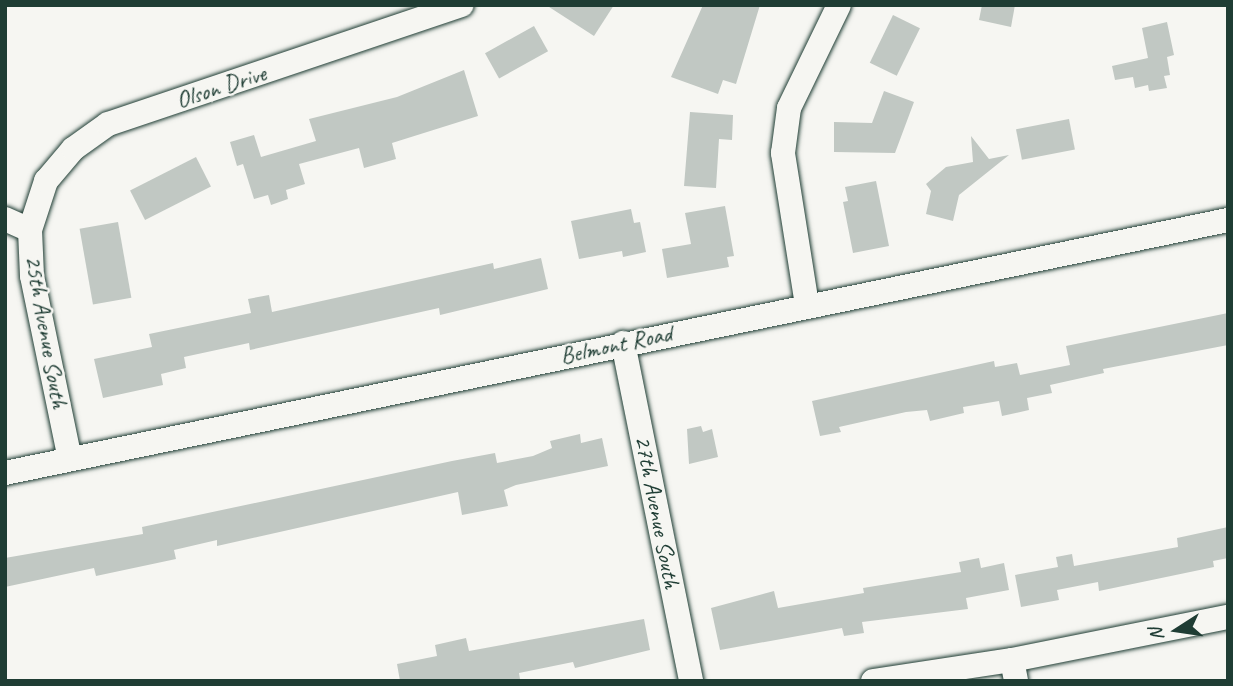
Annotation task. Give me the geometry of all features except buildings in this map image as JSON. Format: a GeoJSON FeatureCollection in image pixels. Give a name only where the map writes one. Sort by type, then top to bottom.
{"type":"FeatureCollection","features":[{"type":"Feature","properties":{"kind":"street","name":"Olson Drive"},"geometry":{"type":"LineString","coordinates":[[30,230],[46,181],[73,149],[108,124],[462,5]]}},
{"type":"Feature","properties":{"kind":"street"},"geometry":{"type":"LineString","coordinates":[[807,305],[783,153],[789,108],[839,5]]}},
{"type":"Feature","properties":{"kind":"street","name":"25th Avenue South"},"geometry":{"type":"LineString","coordinates":[[5,219],[30,230],[32,276],[70,459]]}},
{"type":"Feature","properties":{"kind":"street","name":"Belmont Road"},"geometry":{"type":"LineString","coordinates":[[5,473],[623,343],[1228,220]]}},
{"type":"Feature","properties":{"kind":"street","name":"27th Avenue South"},"geometry":{"type":"LineString","coordinates":[[623,343],[691,681]]}},
{"type":"Feature","properties":{"kind":"street"},"geometry":{"type":"LineString","coordinates":[[873,681],[1014,670],[1228,617]]}}]}
